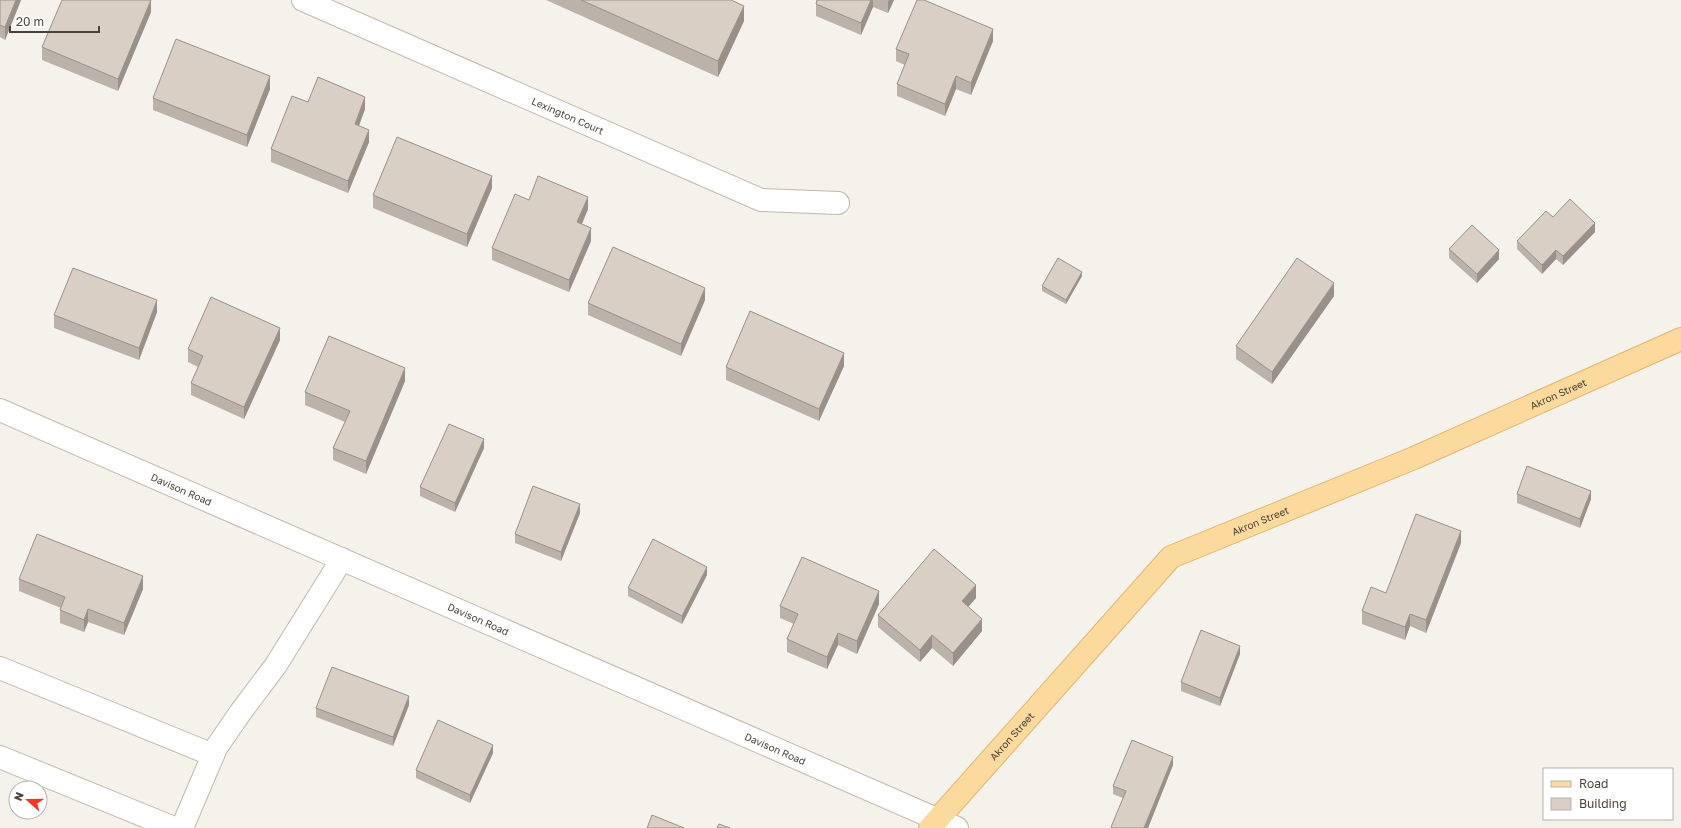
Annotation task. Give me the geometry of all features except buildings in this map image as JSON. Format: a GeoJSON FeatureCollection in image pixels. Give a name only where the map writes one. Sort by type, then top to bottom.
{"type":"FeatureCollection","features":[{"type":"Feature","properties":{"kind":"main road","name":"Akron Street"},"geometry":{"type":"LineString","coordinates":[[942,825],[1171,557],[1414,458],[1681,339]]}},
{"type":"Feature","properties":{"kind":"street","name":"Lexington Court"},"geometry":{"type":"LineString","coordinates":[[303,0],[761,200],[838,203]]}},
{"type":"Feature","properties":{"kind":"street","name":"Davison Road"},"geometry":{"type":"LineString","coordinates":[[0,410],[342,559],[942,825]]}},
{"type":"Feature","properties":{"kind":"street"},"geometry":{"type":"LineString","coordinates":[[182,828],[216,748],[276,665],[342,559]]}},
{"type":"Feature","properties":{"kind":"street"},"geometry":{"type":"LineString","coordinates":[[0,668],[213,755]]}},
{"type":"Feature","properties":{"kind":"street"},"geometry":{"type":"LineString","coordinates":[[0,757],[174,828]]}}]}
